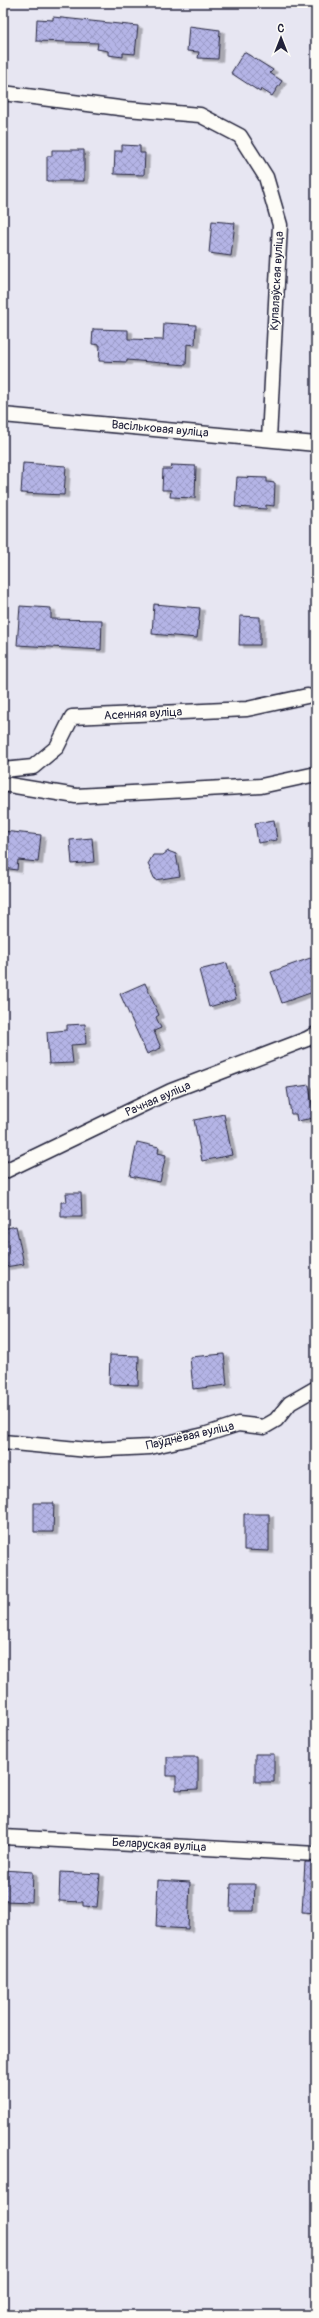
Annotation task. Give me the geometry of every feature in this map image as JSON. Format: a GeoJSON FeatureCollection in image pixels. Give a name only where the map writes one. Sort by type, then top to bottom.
{"type":"FeatureCollection","features":[{"type":"Feature","properties":{"kind":"street","name":"Купалаўская вуліца"},"geometry":{"type":"LineString","coordinates":[[3,93],[127,109],[200,115],[240,136],[266,177],[280,226],[270,439]]}},
{"type":"Feature","properties":{"kind":"street","name":"Васільковая вуліца"},"geometry":{"type":"LineString","coordinates":[[3,415],[316,444]]}},
{"type":"Feature","properties":{"kind":"street","name":"Асенняя вуліца"},"geometry":{"type":"LineString","coordinates":[[3,770],[33,767],[58,747],[72,717],[247,710],[307,696]]}},
{"type":"Feature","properties":{"kind":"street"},"geometry":{"type":"LineString","coordinates":[[3,784],[76,796],[261,786],[316,774]]}},
{"type":"Feature","properties":{"kind":"street","name":"Рачная вуліца"},"geometry":{"type":"LineString","coordinates":[[3,1172],[172,1091],[307,1039],[316,1034]]}},
{"type":"Feature","properties":{"kind":"street","name":"Паўднёвая вуліца"},"geometry":{"type":"LineString","coordinates":[[3,1442],[88,1450],[150,1447],[204,1435],[238,1424],[264,1427],[276,1420],[290,1403],[316,1388]]}},
{"type":"Feature","properties":{"kind":"street","name":"Беларуская вуліца"},"geometry":{"type":"LineString","coordinates":[[3,1837],[316,1854]]}},
{"type":"Feature","properties":{"kind":"building"},"geometry":{"type":"Polygon","coordinates":[[[53,17],[138,26],[135,54],[123,53],[123,57],[108,55],[108,51],[97,49],[98,43],[36,41],[37,19],[53,20],[53,17]]]}},
{"type":"Feature","properties":{"kind":"building"},"geometry":{"type":"Polygon","coordinates":[[[189,26],[220,30],[218,59],[198,58],[199,52],[187,51],[189,26]]]}},
{"type":"Feature","properties":{"kind":"building"},"geometry":{"type":"Polygon","coordinates":[[[244,52],[273,70],[270,73],[282,81],[272,96],[261,89],[260,92],[231,73],[244,52]]]}},
{"type":"Feature","properties":{"kind":"building"},"geometry":{"type":"Polygon","coordinates":[[[122,145],[140,146],[140,153],[145,153],[144,175],[114,174],[115,151],[122,151],[122,145]]]}},
{"type":"Feature","properties":{"kind":"building"},"geometry":{"type":"Polygon","coordinates":[[[52,150],[84,150],[84,181],[47,181],[47,156],[52,156],[52,150]]]}},
{"type":"Feature","properties":{"kind":"building"},"geometry":{"type":"Polygon","coordinates":[[[212,221],[235,223],[231,256],[209,253],[212,221]]]}},
{"type":"Feature","properties":{"kind":"building"},"geometry":{"type":"Polygon","coordinates":[[[164,323],[196,325],[195,345],[187,344],[186,365],[127,360],[127,362],[99,361],[100,345],[92,344],[93,329],[128,330],[128,339],[163,340],[164,323]]]}},
{"type":"Feature","properties":{"kind":"building"},"geometry":{"type":"Polygon","coordinates":[[[23,463],[66,466],[64,495],[21,493],[23,463]]]}},
{"type":"Feature","properties":{"kind":"building"},"geometry":{"type":"Polygon","coordinates":[[[172,465],[196,466],[195,498],[170,497],[171,490],[162,490],[163,469],[171,469],[172,465]]]}},
{"type":"Feature","properties":{"kind":"building"},"geometry":{"type":"Polygon","coordinates":[[[237,477],[267,478],[267,482],[275,483],[274,506],[266,505],[266,509],[235,507],[237,477]]]}},
{"type":"Feature","properties":{"kind":"building"},"geometry":{"type":"Polygon","coordinates":[[[154,604],[200,608],[197,638],[152,634],[154,604]]]}},
{"type":"Feature","properties":{"kind":"building"},"geometry":{"type":"Polygon","coordinates":[[[20,606],[51,608],[51,619],[102,620],[101,650],[17,645],[20,606]]]}},
{"type":"Feature","properties":{"kind":"building"},"geometry":{"type":"Polygon","coordinates":[[[240,616],[260,617],[260,645],[239,645],[240,616]]]}},
{"type":"Feature","properties":{"kind":"building"},"geometry":{"type":"Polygon","coordinates":[[[274,820],[277,840],[258,843],[255,823],[274,820]]]}},
{"type":"Feature","properties":{"kind":"building"},"geometry":{"type":"Polygon","coordinates":[[[3,831],[41,835],[38,862],[18,860],[17,870],[3,868],[3,831]]]}},
{"type":"Feature","properties":{"kind":"building"},"geometry":{"type":"Polygon","coordinates":[[[92,838],[94,862],[72,864],[70,840],[92,838]]]}},
{"type":"Feature","properties":{"kind":"building"},"geometry":{"type":"Polygon","coordinates":[[[168,851],[176,854],[180,876],[155,880],[148,864],[153,855],[163,855],[168,851]]]}},
{"type":"Feature","properties":{"kind":"building"},"geometry":{"type":"Polygon","coordinates":[[[316,956],[316,991],[282,1003],[271,972],[316,956]]]}},
{"type":"Feature","properties":{"kind":"building"},"geometry":{"type":"Polygon","coordinates":[[[227,963],[236,999],[209,1007],[199,970],[227,963]]]}},
{"type":"Feature","properties":{"kind":"building"},"geometry":{"type":"Polygon","coordinates":[[[145,983],[159,1015],[156,1017],[161,1028],[154,1031],[161,1048],[147,1054],[120,994],[145,983]]]}},
{"type":"Feature","properties":{"kind":"building"},"geometry":{"type":"Polygon","coordinates":[[[85,1024],[86,1044],[71,1045],[73,1063],[49,1064],[47,1032],[67,1030],[67,1025],[85,1024]]]}},
{"type":"Feature","properties":{"kind":"building"},"geometry":{"type":"Polygon","coordinates":[[[309,1085],[314,1118],[297,1121],[296,1114],[291,1114],[287,1088],[309,1085]]]}},
{"type":"Feature","properties":{"kind":"building"},"geometry":{"type":"Polygon","coordinates":[[[224,1114],[232,1155],[202,1161],[194,1120],[224,1114]]]}},
{"type":"Feature","properties":{"kind":"building"},"geometry":{"type":"Polygon","coordinates":[[[137,1142],[159,1147],[158,1153],[166,1155],[160,1182],[130,1176],[137,1142]]]}},
{"type":"Feature","properties":{"kind":"building"},"geometry":{"type":"Polygon","coordinates":[[[66,1193],[81,1193],[82,1217],[61,1217],[61,1202],[67,1202],[66,1193]]]}},
{"type":"Feature","properties":{"kind":"building"},"geometry":{"type":"Polygon","coordinates":[[[16,1226],[24,1264],[5,1267],[3,1229],[16,1226]]]}},
{"type":"Feature","properties":{"kind":"building"},"geometry":{"type":"Polygon","coordinates":[[[224,1354],[227,1385],[193,1389],[190,1357],[224,1354]]]}},
{"type":"Feature","properties":{"kind":"building"},"geometry":{"type":"Polygon","coordinates":[[[110,1355],[139,1356],[138,1385],[109,1384],[110,1355]]]}},
{"type":"Feature","properties":{"kind":"building"},"geometry":{"type":"Polygon","coordinates":[[[34,1503],[54,1503],[53,1532],[34,1532],[34,1503]]]}},
{"type":"Feature","properties":{"kind":"building"},"geometry":{"type":"Polygon","coordinates":[[[244,1514],[269,1514],[269,1551],[244,1550],[244,1514]]]}},
{"type":"Feature","properties":{"kind":"building"},"geometry":{"type":"Polygon","coordinates":[[[255,1754],[274,1754],[274,1782],[255,1782],[255,1754]]]}},
{"type":"Feature","properties":{"kind":"building"},"geometry":{"type":"Polygon","coordinates":[[[167,1757],[198,1757],[198,1789],[176,1790],[176,1776],[167,1776],[167,1757]]]}},
{"type":"Feature","properties":{"kind":"building"},"geometry":{"type":"Polygon","coordinates":[[[305,1862],[316,1862],[316,1913],[302,1912],[305,1862]]]}},
{"type":"Feature","properties":{"kind":"building"},"geometry":{"type":"Polygon","coordinates":[[[3,1870],[33,1872],[32,1902],[3,1901],[3,1870]]]}},
{"type":"Feature","properties":{"kind":"building"},"geometry":{"type":"Polygon","coordinates":[[[60,1872],[100,1874],[97,1907],[83,1906],[83,1902],[59,1901],[60,1872]]]}},
{"type":"Feature","properties":{"kind":"building"},"geometry":{"type":"Polygon","coordinates":[[[158,1880],[190,1882],[188,1929],[156,1927],[158,1880]]]}},
{"type":"Feature","properties":{"kind":"building"},"geometry":{"type":"Polygon","coordinates":[[[231,1884],[255,1884],[254,1911],[230,1911],[231,1884]]]}}]}
